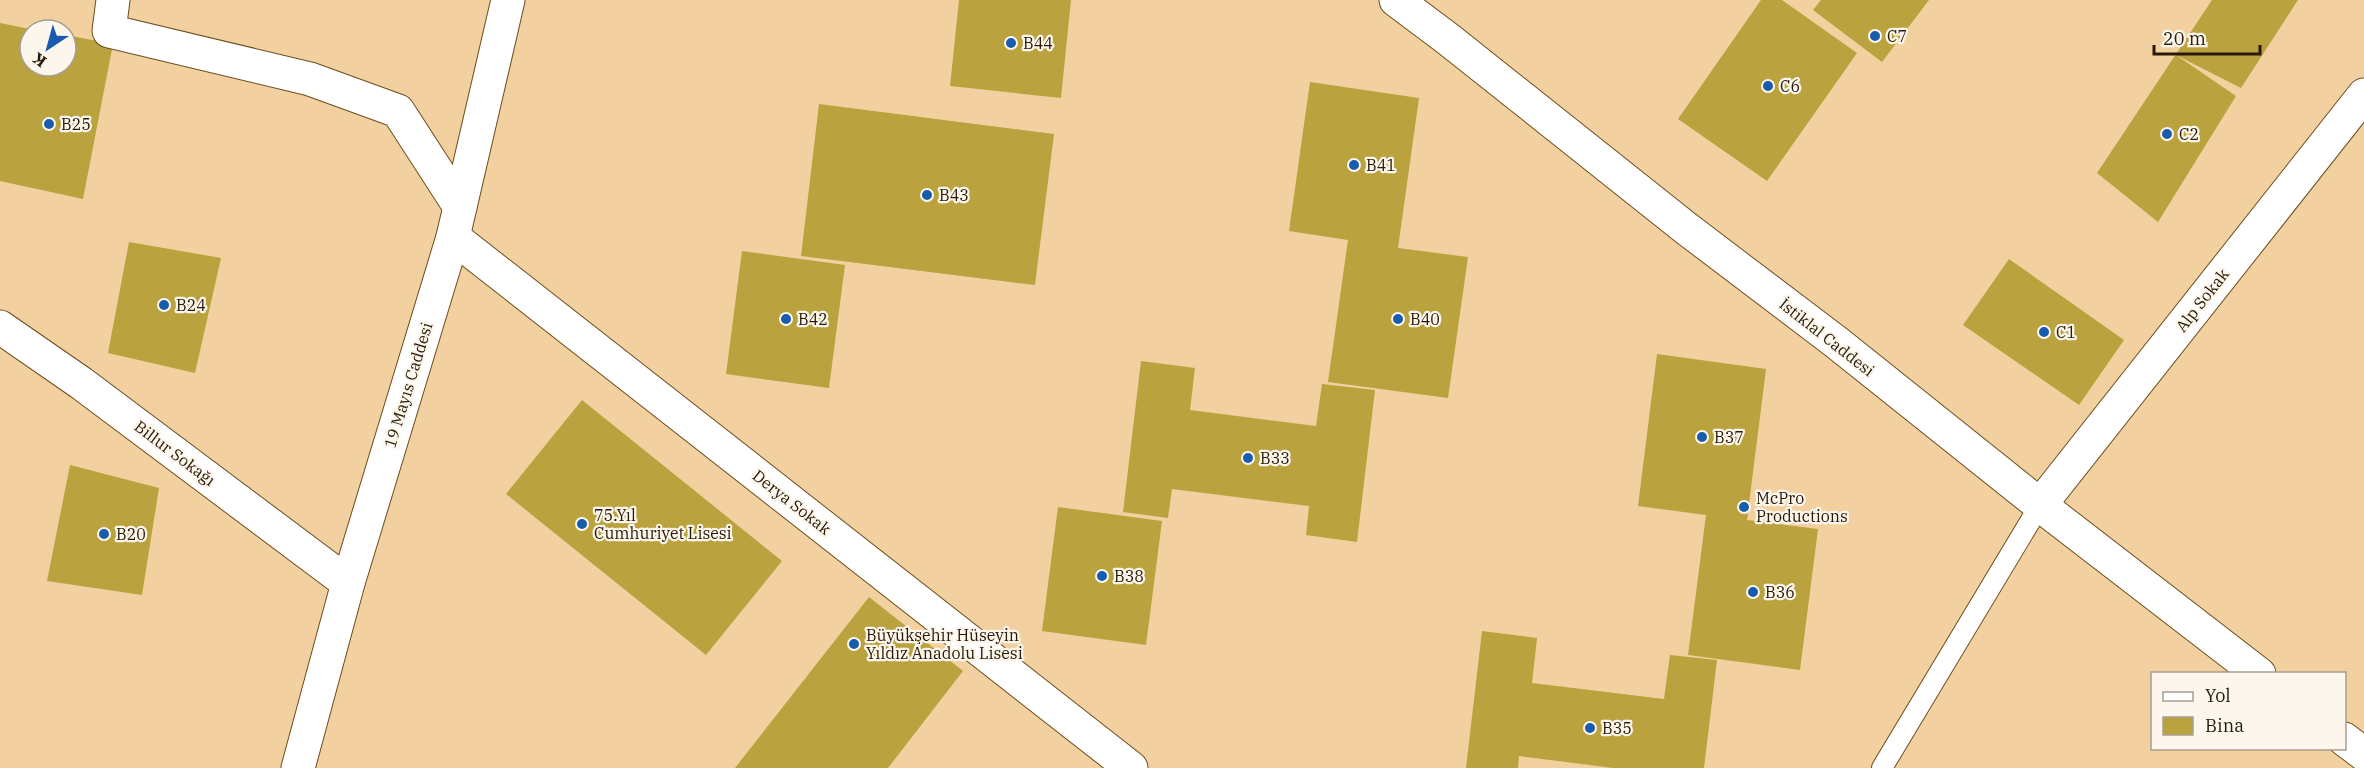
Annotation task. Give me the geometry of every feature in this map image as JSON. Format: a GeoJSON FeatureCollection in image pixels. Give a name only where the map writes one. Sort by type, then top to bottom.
{"type":"FeatureCollection","features":[{"type":"Feature","properties":{"kind":"street","name":"Derya Sokak"},"geometry":{"type":"LineString","coordinates":[[113,0],[109,31],[310,79],[398,111],[457,222],[1131,768]]}},
{"type":"Feature","properties":{"kind":"street","name":"19 Mayıs Caddesi"},"geometry":{"type":"LineString","coordinates":[[297,768],[348,583],[457,222],[508,0]]}},
{"type":"Feature","properties":{"kind":"street","name":"İstiklal Caddesi"},"geometry":{"type":"LineString","coordinates":[[1396,0],[1687,230],[1836,342],[2040,505],[2256,672]]}},
{"type":"Feature","properties":{"kind":"street","name":"Alp Sokak"},"geometry":{"type":"LineString","coordinates":[[2040,505],[2364,95]]}},
{"type":"Feature","properties":{"kind":"street","name":"Billur Sokağı"},"geometry":{"type":"LineString","coordinates":[[0,327],[81,383],[348,583]]}},
{"type":"Feature","properties":{"kind":"street"},"geometry":{"type":"LineString","coordinates":[[2346,740],[2364,754]]}},
{"type":"Feature","properties":{"kind":"lane"},"geometry":{"type":"LineString","coordinates":[[1882,768],[2040,505]]}},
{"type":"Feature","properties":{"kind":"building","name":"B44"},"geometry":{"type":"Polygon","coordinates":[[[959,0],[1071,0],[1061,98],[950,86],[959,0]]]}},
{"type":"Feature","properties":{"kind":"building","name":"C6"},"geometry":{"type":"Polygon","coordinates":[[[1761,0],[1782,0],[1857,53],[1767,181],[1678,119],[1761,0]]]}},
{"type":"Feature","properties":{"kind":"building","name":"C7"},"geometry":{"type":"Polygon","coordinates":[[[1821,0],[1929,0],[1882,62],[1813,10],[1821,0]]]}},
{"type":"Feature","properties":{"kind":"building","name":"C2"},"geometry":{"type":"Polygon","coordinates":[[[2212,0],[2298,0],[2241,88],[2176,55],[2236,96],[2158,222],[2097,173],[2212,0]]]}},
{"type":"Feature","properties":{"kind":"building","name":"B25"},"geometry":{"type":"Polygon","coordinates":[[[0,23],[18,27],[18,78],[78,78],[78,37],[113,44],[83,199],[0,181],[0,23]]]}},
{"type":"Feature","properties":{"kind":"building"},"geometry":{"type":"Polygon","coordinates":[[[1310,82],[1419,98],[1398,248],[1468,257],[1448,398],[1328,382],[1348,240],[1289,231],[1310,82]]]}},
{"type":"Feature","properties":{"kind":"building","name":"B43"},"geometry":{"type":"Polygon","coordinates":[[[819,104],[1054,134],[1035,285],[801,256],[819,104]]]}},
{"type":"Feature","properties":{"kind":"building","name":"B24"},"geometry":{"type":"Polygon","coordinates":[[[129,242],[221,258],[195,373],[108,353],[129,242]]]}},
{"type":"Feature","properties":{"kind":"building","name":"B42"},"geometry":{"type":"Polygon","coordinates":[[[742,251],[845,265],[829,388],[726,374],[742,251]]]}},
{"type":"Feature","properties":{"kind":"building","name":"C1"},"geometry":{"type":"Polygon","coordinates":[[[2009,259],[2124,340],[2079,405],[1963,325],[2009,259]]]}},
{"type":"Feature","properties":{"kind":"building"},"geometry":{"type":"Polygon","coordinates":[[[1657,354],[1766,369],[1747,520],[1818,529],[1800,670],[1688,655],[1706,515],[1638,506],[1657,354]]]}},
{"type":"Feature","properties":{"kind":"building","name":"B33"},"geometry":{"type":"Polygon","coordinates":[[[1141,361],[1195,368],[1190,410],[1316,426],[1322,384],[1375,390],[1357,542],[1306,535],[1309,506],[1172,489],[1168,518],[1123,512],[1141,361]]]}},
{"type":"Feature","properties":{"kind":"building"},"geometry":{"type":"Polygon","coordinates":[[[582,400],[782,561],[706,655],[506,494],[582,400]]]}},
{"type":"Feature","properties":{"kind":"building","name":"B20"},"geometry":{"type":"Polygon","coordinates":[[[70,465],[159,488],[142,595],[47,581],[70,465]]]}},
{"type":"Feature","properties":{"kind":"building","name":"B38"},"geometry":{"type":"Polygon","coordinates":[[[1058,507],[1162,521],[1146,645],[1042,631],[1058,507]]]}},
{"type":"Feature","properties":{"kind":"building"},"geometry":{"type":"Polygon","coordinates":[[[869,597],[963,671],[888,768],[735,768],[869,597]]]}},
{"type":"Feature","properties":{"kind":"building","name":"B35"},"geometry":{"type":"Polygon","coordinates":[[[1482,631],[1537,638],[1532,683],[1664,699],[1670,655],[1717,660],[1704,768],[1613,768],[1519,756],[1518,768],[1466,768],[1482,631]]]}},
{"type":"Feature","properties":{"kind":"place","name":"C7"},"geometry":{"type":"Point","coordinates":[1875,36]}},
{"type":"Feature","properties":{"kind":"place","name":"B44"},"geometry":{"type":"Point","coordinates":[1011,43]}},
{"type":"Feature","properties":{"kind":"place","name":"C6"},"geometry":{"type":"Point","coordinates":[1768,86]}},
{"type":"Feature","properties":{"kind":"place","name":"B25"},"geometry":{"type":"Point","coordinates":[49,124]}},
{"type":"Feature","properties":{"kind":"place","name":"C2"},"geometry":{"type":"Point","coordinates":[2167,134]}},
{"type":"Feature","properties":{"kind":"place","name":"B41"},"geometry":{"type":"Point","coordinates":[1354,165]}},
{"type":"Feature","properties":{"kind":"place","name":"B43"},"geometry":{"type":"Point","coordinates":[927,195]}},
{"type":"Feature","properties":{"kind":"place","name":"B24"},"geometry":{"type":"Point","coordinates":[164,305]}},
{"type":"Feature","properties":{"kind":"place","name":"B42"},"geometry":{"type":"Point","coordinates":[786,319]}},
{"type":"Feature","properties":{"kind":"place","name":"B40"},"geometry":{"type":"Point","coordinates":[1398,319]}},
{"type":"Feature","properties":{"kind":"place","name":"C1"},"geometry":{"type":"Point","coordinates":[2044,332]}},
{"type":"Feature","properties":{"kind":"place","name":"B37"},"geometry":{"type":"Point","coordinates":[1702,437]}},
{"type":"Feature","properties":{"kind":"place","name":"B33"},"geometry":{"type":"Point","coordinates":[1248,458]}},
{"type":"Feature","properties":{"kind":"place","name":"McPro Productions"},"geometry":{"type":"Point","coordinates":[1744,507]}},
{"type":"Feature","properties":{"kind":"place","name":"75.Yıl Cumhuriyet Lisesi"},"geometry":{"type":"Point","coordinates":[582,524]}},
{"type":"Feature","properties":{"kind":"place","name":"B20"},"geometry":{"type":"Point","coordinates":[104,534]}},
{"type":"Feature","properties":{"kind":"place","name":"B38"},"geometry":{"type":"Point","coordinates":[1102,576]}},
{"type":"Feature","properties":{"kind":"place","name":"B36"},"geometry":{"type":"Point","coordinates":[1753,592]}},
{"type":"Feature","properties":{"kind":"place","name":"Büyükşehir Hüseyin Yıldız Anadolu Lisesi"},"geometry":{"type":"Point","coordinates":[854,644]}},
{"type":"Feature","properties":{"kind":"place","name":"B35"},"geometry":{"type":"Point","coordinates":[1590,728]}}]}
